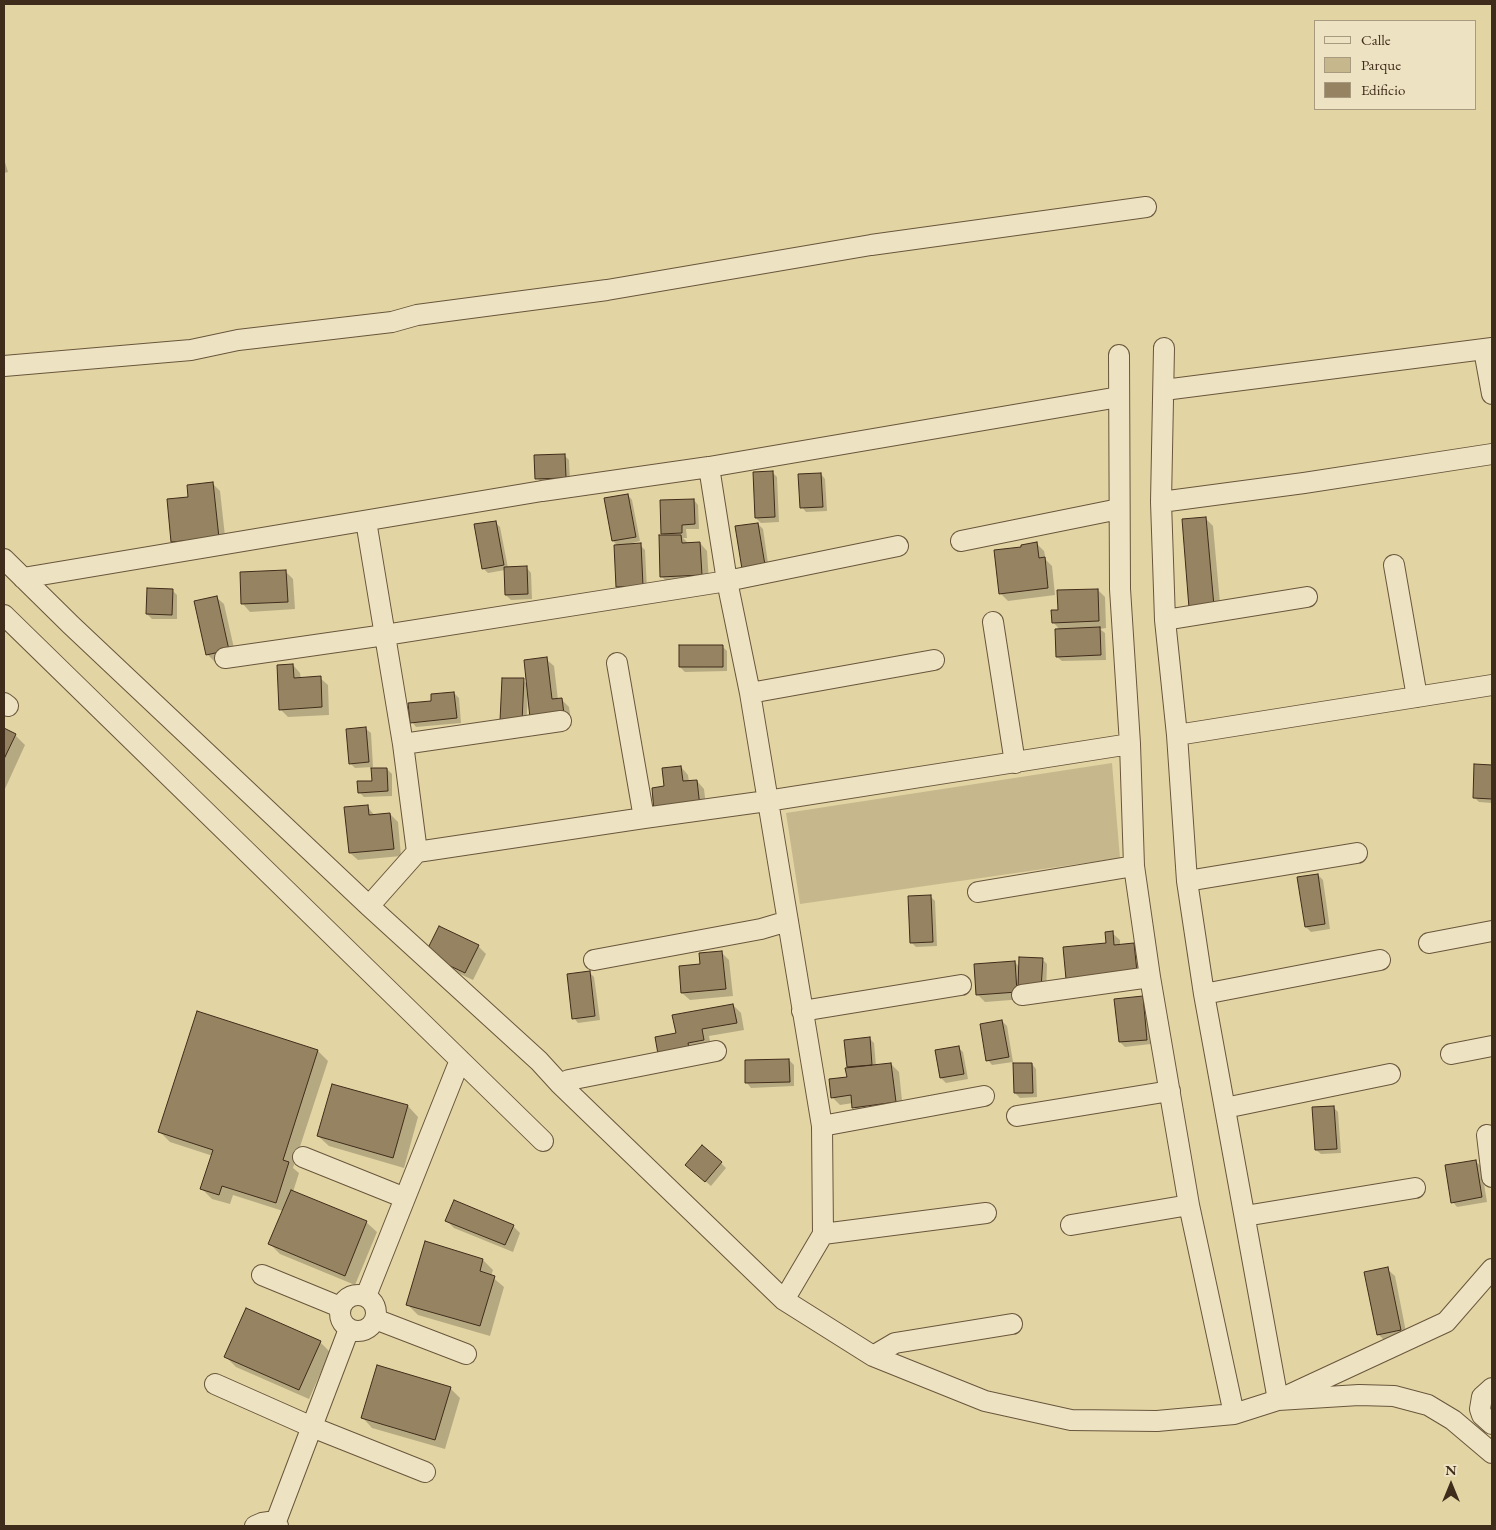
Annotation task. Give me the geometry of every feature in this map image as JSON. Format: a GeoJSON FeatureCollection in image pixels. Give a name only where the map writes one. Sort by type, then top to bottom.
{"type":"FeatureCollection","features":[{"type":"Feature","properties":{"kind":"street"},"geometry":{"type":"LineString","coordinates":[[4,366],[191,350],[238,340],[392,322],[417,314],[607,290],[871,245],[1146,207]]}},
{"type":"Feature","properties":{"kind":"street"},"geometry":{"type":"LineString","coordinates":[[1164,348],[1161,502],[1165,620],[1177,735],[1187,881],[1204,994],[1278,1400]]}},
{"type":"Feature","properties":{"kind":"street"},"geometry":{"type":"LineString","coordinates":[[1164,390],[1488,349],[1492,394]]}},
{"type":"Feature","properties":{"kind":"street"},"geometry":{"type":"LineString","coordinates":[[1119,355],[1120,589],[1130,744],[1134,866],[1150,977],[1189,1205],[1234,1414]]}},
{"type":"Feature","properties":{"kind":"street"},"geometry":{"type":"LineString","coordinates":[[23,578],[542,491],[709,467],[1119,397]]}},
{"type":"Feature","properties":{"kind":"street"},"geometry":{"type":"LineString","coordinates":[[1161,502],[1304,483],[1492,454]]}},
{"type":"Feature","properties":{"kind":"street"},"geometry":{"type":"LineString","coordinates":[[709,467],[727,581],[750,693],[822,1126],[823,1234],[784,1300]]}},
{"type":"Feature","properties":{"kind":"street"},"geometry":{"type":"LineString","coordinates":[[961,541],[1120,509]]}},
{"type":"Feature","properties":{"kind":"street"},"geometry":{"type":"LineString","coordinates":[[366,521],[404,744],[417,852]]}},
{"type":"Feature","properties":{"kind":"street"},"geometry":{"type":"LineString","coordinates":[[225,658],[385,635],[727,581],[898,546]]}},
{"type":"Feature","properties":{"kind":"street"},"geometry":{"type":"LineString","coordinates":[[4,559],[368,906],[539,1062],[784,1300],[873,1356],[985,1401],[1071,1420],[1157,1421],[1234,1414],[1278,1400],[1446,1322],[1492,1269]]}},
{"type":"Feature","properties":{"kind":"street"},"geometry":{"type":"LineString","coordinates":[[1394,565],[1417,697]]}},
{"type":"Feature","properties":{"kind":"street"},"geometry":{"type":"LineString","coordinates":[[1165,620],[1307,597]]}},
{"type":"Feature","properties":{"kind":"street"},"geometry":{"type":"LineString","coordinates":[[4,615],[544,1141]]}},
{"type":"Feature","properties":{"kind":"street"},"geometry":{"type":"LineString","coordinates":[[993,622],[1016,763]]}},
{"type":"Feature","properties":{"kind":"street"},"geometry":{"type":"LineString","coordinates":[[750,693],[934,660]]}},
{"type":"Feature","properties":{"kind":"street"},"geometry":{"type":"LineString","coordinates":[[617,663],[644,818]]}},
{"type":"Feature","properties":{"kind":"street"},"geometry":{"type":"LineString","coordinates":[[1177,735],[1492,685]]}},
{"type":"Feature","properties":{"kind":"street"},"geometry":{"type":"LineString","coordinates":[[404,744],[561,722]]}},
{"type":"Feature","properties":{"kind":"street"},"geometry":{"type":"LineString","coordinates":[[368,906],[417,852],[644,818],[767,802],[1130,744]]}},
{"type":"Feature","properties":{"kind":"street"},"geometry":{"type":"LineString","coordinates":[[1187,881],[1357,853]]}},
{"type":"Feature","properties":{"kind":"street"},"geometry":{"type":"LineString","coordinates":[[978,892],[1134,866]]}},
{"type":"Feature","properties":{"kind":"street"},"geometry":{"type":"LineString","coordinates":[[594,960],[762,928],[788,921]]}},
{"type":"Feature","properties":{"kind":"street"},"geometry":{"type":"LineString","coordinates":[[1430,943],[1492,932]]}},
{"type":"Feature","properties":{"kind":"street"},"geometry":{"type":"LineString","coordinates":[[1204,994],[1380,960]]}},
{"type":"Feature","properties":{"kind":"street"},"geometry":{"type":"LineString","coordinates":[[1022,995],[1150,977]]}},
{"type":"Feature","properties":{"kind":"street"},"geometry":{"type":"LineString","coordinates":[[802,1010],[961,985]]}},
{"type":"Feature","properties":{"kind":"street"},"geometry":{"type":"LineString","coordinates":[[1450,1054],[1492,1046]]}},
{"type":"Feature","properties":{"kind":"street"},"geometry":{"type":"LineString","coordinates":[[560,1084],[569,1080],[716,1051]]}},
{"type":"Feature","properties":{"kind":"street"},"geometry":{"type":"LineString","coordinates":[[366,1296],[460,1060]]}},
{"type":"Feature","properties":{"kind":"street"},"geometry":{"type":"LineString","coordinates":[[1225,1108],[1390,1074]]}},
{"type":"Feature","properties":{"kind":"street"},"geometry":{"type":"LineString","coordinates":[[1017,1116],[1170,1091]]}},
{"type":"Feature","properties":{"kind":"street"},"geometry":{"type":"LineString","coordinates":[[822,1126],[984,1096]]}},
{"type":"Feature","properties":{"kind":"street"},"geometry":{"type":"LineString","coordinates":[[1487,1135],[1492,1177]]}},
{"type":"Feature","properties":{"kind":"street"},"geometry":{"type":"LineString","coordinates":[[303,1158],[405,1198]]}},
{"type":"Feature","properties":{"kind":"street"},"geometry":{"type":"LineString","coordinates":[[1244,1216],[1415,1188]]}},
{"type":"Feature","properties":{"kind":"street"},"geometry":{"type":"LineString","coordinates":[[1072,1225],[1189,1205]]}},
{"type":"Feature","properties":{"kind":"street"},"geometry":{"type":"LineString","coordinates":[[823,1234],[986,1214]]}},
{"type":"Feature","properties":{"kind":"street"},"geometry":{"type":"LineString","coordinates":[[262,1275],[340,1307]]}},
{"type":"Feature","properties":{"kind":"street"},"geometry":{"type":"LineString","coordinates":[[354,1295],[366,1296],[375,1307],[375,1319],[367,1329],[355,1332],[348,1329],[340,1320],[340,1307],[348,1297],[354,1295]]}},
{"type":"Feature","properties":{"kind":"street"},"geometry":{"type":"LineString","coordinates":[[375,1319],[466,1354]]}},
{"type":"Feature","properties":{"kind":"street"},"geometry":{"type":"LineString","coordinates":[[873,1356],[895,1343],[1012,1324]]}},
{"type":"Feature","properties":{"kind":"street"},"geometry":{"type":"LineString","coordinates":[[269,1525],[312,1427],[348,1329]]}},
{"type":"Feature","properties":{"kind":"street"},"geometry":{"type":"LineString","coordinates":[[215,1384],[312,1427],[425,1472]]}},
{"type":"Feature","properties":{"kind":"street"},"geometry":{"type":"LineString","coordinates":[[1492,1388],[1482,1397],[1480,1409],[1482,1415],[1492,1424]]}},
{"type":"Feature","properties":{"kind":"street"},"geometry":{"type":"LineString","coordinates":[[1278,1400],[1359,1395],[1394,1396],[1428,1405],[1453,1420],[1492,1454]]}},
{"type":"Feature","properties":{"kind":"green space"},"geometry":{"type":"Polygon","coordinates":[[[1112,763],[1120,858],[800,904],[786,813],[1112,763]]]}},
{"type":"Feature","properties":{"kind":"building"},"geometry":{"type":"Polygon","coordinates":[[[565,454],[566,478],[535,479],[534,455],[565,454]]]}},
{"type":"Feature","properties":{"kind":"building"},"geometry":{"type":"Polygon","coordinates":[[[773,471],[775,517],[755,518],[753,472],[773,471]]]}},
{"type":"Feature","properties":{"kind":"building"},"geometry":{"type":"Polygon","coordinates":[[[821,473],[823,507],[800,508],[798,474],[821,473]]]}},
{"type":"Feature","properties":{"kind":"building"},"geometry":{"type":"Polygon","coordinates":[[[213,482],[219,538],[171,542],[167,499],[188,497],[187,485],[213,482]]]}},
{"type":"Feature","properties":{"kind":"building"},"geometry":{"type":"Polygon","coordinates":[[[628,494],[636,537],[612,541],[604,498],[628,494]]]}},
{"type":"Feature","properties":{"kind":"building"},"geometry":{"type":"Polygon","coordinates":[[[694,499],[695,524],[682,525],[682,533],[661,534],[660,500],[694,499]]]}},
{"type":"Feature","properties":{"kind":"building"},"geometry":{"type":"Polygon","coordinates":[[[1206,517],[1214,606],[1189,608],[1182,519],[1206,517]]]}},
{"type":"Feature","properties":{"kind":"building"},"geometry":{"type":"Polygon","coordinates":[[[496,521],[504,565],[482,569],[474,524],[496,521]]]}},
{"type":"Feature","properties":{"kind":"building"},"geometry":{"type":"Polygon","coordinates":[[[758,523],[765,565],[742,569],[735,526],[758,523]]]}},
{"type":"Feature","properties":{"kind":"building"},"geometry":{"type":"Polygon","coordinates":[[[659,535],[681,535],[682,543],[700,542],[702,575],[660,577],[659,535]]]}},
{"type":"Feature","properties":{"kind":"building"},"geometry":{"type":"Polygon","coordinates":[[[1037,542],[1039,558],[1045,557],[1048,588],[999,594],[994,550],[1021,547],[1021,545],[1037,542]]]}},
{"type":"Feature","properties":{"kind":"building"},"geometry":{"type":"Polygon","coordinates":[[[641,543],[643,586],[616,587],[614,545],[641,543]]]}},
{"type":"Feature","properties":{"kind":"building"},"geometry":{"type":"Polygon","coordinates":[[[527,566],[528,594],[505,595],[504,567],[527,566]]]}},
{"type":"Feature","properties":{"kind":"building"},"geometry":{"type":"Polygon","coordinates":[[[286,570],[288,602],[241,604],[240,572],[286,570]]]}},
{"type":"Feature","properties":{"kind":"building"},"geometry":{"type":"Polygon","coordinates":[[[147,588],[173,589],[172,615],[146,614],[147,588]]]}},
{"type":"Feature","properties":{"kind":"building"},"geometry":{"type":"Polygon","coordinates":[[[1098,589],[1099,621],[1052,623],[1051,610],[1058,610],[1057,590],[1098,589]]]}},
{"type":"Feature","properties":{"kind":"building"},"geometry":{"type":"Polygon","coordinates":[[[217,596],[229,650],[206,655],[194,601],[217,596]]]}},
{"type":"Feature","properties":{"kind":"building"},"geometry":{"type":"Polygon","coordinates":[[[1100,627],[1101,655],[1056,657],[1055,629],[1100,627]]]}},
{"type":"Feature","properties":{"kind":"building"},"geometry":{"type":"Polygon","coordinates":[[[679,645],[723,645],[723,667],[679,667],[679,645]]]}},
{"type":"Feature","properties":{"kind":"building"},"geometry":{"type":"Polygon","coordinates":[[[547,657],[552,699],[562,698],[564,714],[530,718],[524,660],[547,657]]]}},
{"type":"Feature","properties":{"kind":"building"},"geometry":{"type":"Polygon","coordinates":[[[293,664],[294,678],[321,676],[322,707],[279,710],[277,665],[293,664]]]}},
{"type":"Feature","properties":{"kind":"building"},"geometry":{"type":"Polygon","coordinates":[[[502,678],[524,678],[522,722],[500,721],[502,678]]]}},
{"type":"Feature","properties":{"kind":"building"},"geometry":{"type":"Polygon","coordinates":[[[454,692],[457,718],[410,723],[408,703],[431,701],[431,694],[454,692]]]}},
{"type":"Feature","properties":{"kind":"building"},"geometry":{"type":"Polygon","coordinates":[[[366,727],[369,762],[349,764],[346,729],[366,727]]]}},
{"type":"Feature","properties":{"kind":"building"},"geometry":{"type":"Polygon","coordinates":[[[4,728],[16,734],[4,759],[4,728]]]}},
{"type":"Feature","properties":{"kind":"building"},"geometry":{"type":"Polygon","coordinates":[[[1474,764],[1492,765],[1492,799],[1473,798],[1474,764]]]}},
{"type":"Feature","properties":{"kind":"building"},"geometry":{"type":"Polygon","coordinates":[[[681,766],[683,781],[697,780],[700,807],[654,812],[652,788],[664,786],[662,768],[681,766]]]}},
{"type":"Feature","properties":{"kind":"building"},"geometry":{"type":"Polygon","coordinates":[[[371,768],[387,768],[388,791],[358,793],[357,781],[372,781],[371,768]]]}},
{"type":"Feature","properties":{"kind":"building"},"geometry":{"type":"Polygon","coordinates":[[[368,805],[369,815],[390,813],[394,849],[349,853],[344,807],[368,805]]]}},
{"type":"Feature","properties":{"kind":"building"},"geometry":{"type":"Polygon","coordinates":[[[1318,874],[1325,924],[1305,927],[1297,877],[1318,874]]]}},
{"type":"Feature","properties":{"kind":"building"},"geometry":{"type":"Polygon","coordinates":[[[931,895],[933,942],[910,943],[908,896],[931,895]]]}},
{"type":"Feature","properties":{"kind":"building"},"geometry":{"type":"Polygon","coordinates":[[[439,926],[479,945],[465,973],[425,954],[439,926]]]}},
{"type":"Feature","properties":{"kind":"building"},"geometry":{"type":"Polygon","coordinates":[[[1113,931],[1114,945],[1134,943],[1137,972],[1066,979],[1063,947],[1106,943],[1105,932],[1113,931]]]}},
{"type":"Feature","properties":{"kind":"building"},"geometry":{"type":"Polygon","coordinates":[[[722,951],[726,989],[681,993],[679,966],[700,964],[699,953],[722,951]]]}},
{"type":"Feature","properties":{"kind":"building"},"geometry":{"type":"Polygon","coordinates":[[[1019,957],[1043,958],[1041,989],[1018,988],[1019,957]]]}},
{"type":"Feature","properties":{"kind":"building"},"geometry":{"type":"Polygon","coordinates":[[[1015,961],[1017,992],[976,995],[974,964],[1015,961]]]}},
{"type":"Feature","properties":{"kind":"building"},"geometry":{"type":"Polygon","coordinates":[[[590,971],[595,1016],[572,1019],[567,974],[590,971]]]}},
{"type":"Feature","properties":{"kind":"building"},"geometry":{"type":"Polygon","coordinates":[[[1143,996],[1147,1040],[1119,1042],[1114,999],[1143,996]]]}},
{"type":"Feature","properties":{"kind":"building"},"geometry":{"type":"Polygon","coordinates":[[[733,1004],[737,1023],[702,1029],[704,1040],[688,1043],[689,1048],[658,1054],[655,1037],[676,1033],[672,1015],[733,1004]]]}},
{"type":"Feature","properties":{"kind":"building"},"geometry":{"type":"Polygon","coordinates":[[[197,1011],[318,1050],[283,1160],[289,1162],[276,1203],[222,1186],[219,1195],[200,1189],[213,1150],[158,1132],[197,1011]]]}},
{"type":"Feature","properties":{"kind":"building"},"geometry":{"type":"Polygon","coordinates":[[[1002,1020],[1009,1057],[986,1061],[980,1024],[1002,1020]]]}},
{"type":"Feature","properties":{"kind":"building"},"geometry":{"type":"Polygon","coordinates":[[[870,1037],[872,1065],[847,1067],[844,1040],[870,1037]]]}},
{"type":"Feature","properties":{"kind":"building"},"geometry":{"type":"Polygon","coordinates":[[[959,1046],[964,1074],[940,1078],[935,1050],[959,1046]]]}},
{"type":"Feature","properties":{"kind":"building"},"geometry":{"type":"Polygon","coordinates":[[[789,1059],[790,1082],[745,1083],[745,1060],[789,1059]]]}},
{"type":"Feature","properties":{"kind":"building"},"geometry":{"type":"Polygon","coordinates":[[[891,1063],[896,1102],[852,1108],[851,1095],[831,1098],[829,1079],[847,1077],[845,1068],[891,1063]]]}},
{"type":"Feature","properties":{"kind":"building"},"geometry":{"type":"Polygon","coordinates":[[[1013,1063],[1032,1063],[1033,1093],[1014,1093],[1013,1063]]]}},
{"type":"Feature","properties":{"kind":"building"},"geometry":{"type":"Polygon","coordinates":[[[332,1084],[408,1105],[393,1158],[317,1136],[332,1084]]]}},
{"type":"Feature","properties":{"kind":"building"},"geometry":{"type":"Polygon","coordinates":[[[1334,1106],[1337,1149],[1315,1150],[1312,1107],[1334,1106]]]}},
{"type":"Feature","properties":{"kind":"building"},"geometry":{"type":"Polygon","coordinates":[[[702,1145],[722,1162],[705,1182],[685,1165],[702,1145]]]}},
{"type":"Feature","properties":{"kind":"building"},"geometry":{"type":"Polygon","coordinates":[[[1476,1160],[1482,1197],[1451,1203],[1445,1165],[1476,1160]]]}},
{"type":"Feature","properties":{"kind":"building"},"geometry":{"type":"Polygon","coordinates":[[[291,1190],[367,1221],[345,1276],[268,1244],[291,1190]]]}},
{"type":"Feature","properties":{"kind":"building"},"geometry":{"type":"Polygon","coordinates":[[[454,1200],[514,1225],[505,1245],[445,1221],[454,1200]]]}},
{"type":"Feature","properties":{"kind":"building"},"geometry":{"type":"Polygon","coordinates":[[[425,1241],[483,1259],[480,1271],[495,1276],[480,1326],[406,1305],[425,1241]]]}},
{"type":"Feature","properties":{"kind":"building"},"geometry":{"type":"Polygon","coordinates":[[[1388,1267],[1401,1330],[1377,1335],[1364,1272],[1388,1267]]]}},
{"type":"Feature","properties":{"kind":"building"},"geometry":{"type":"Polygon","coordinates":[[[246,1308],[321,1341],[299,1390],[224,1357],[246,1308]]]}},
{"type":"Feature","properties":{"kind":"building"},"geometry":{"type":"Polygon","coordinates":[[[377,1365],[451,1387],[435,1440],[361,1418],[377,1365]]]}}]}
